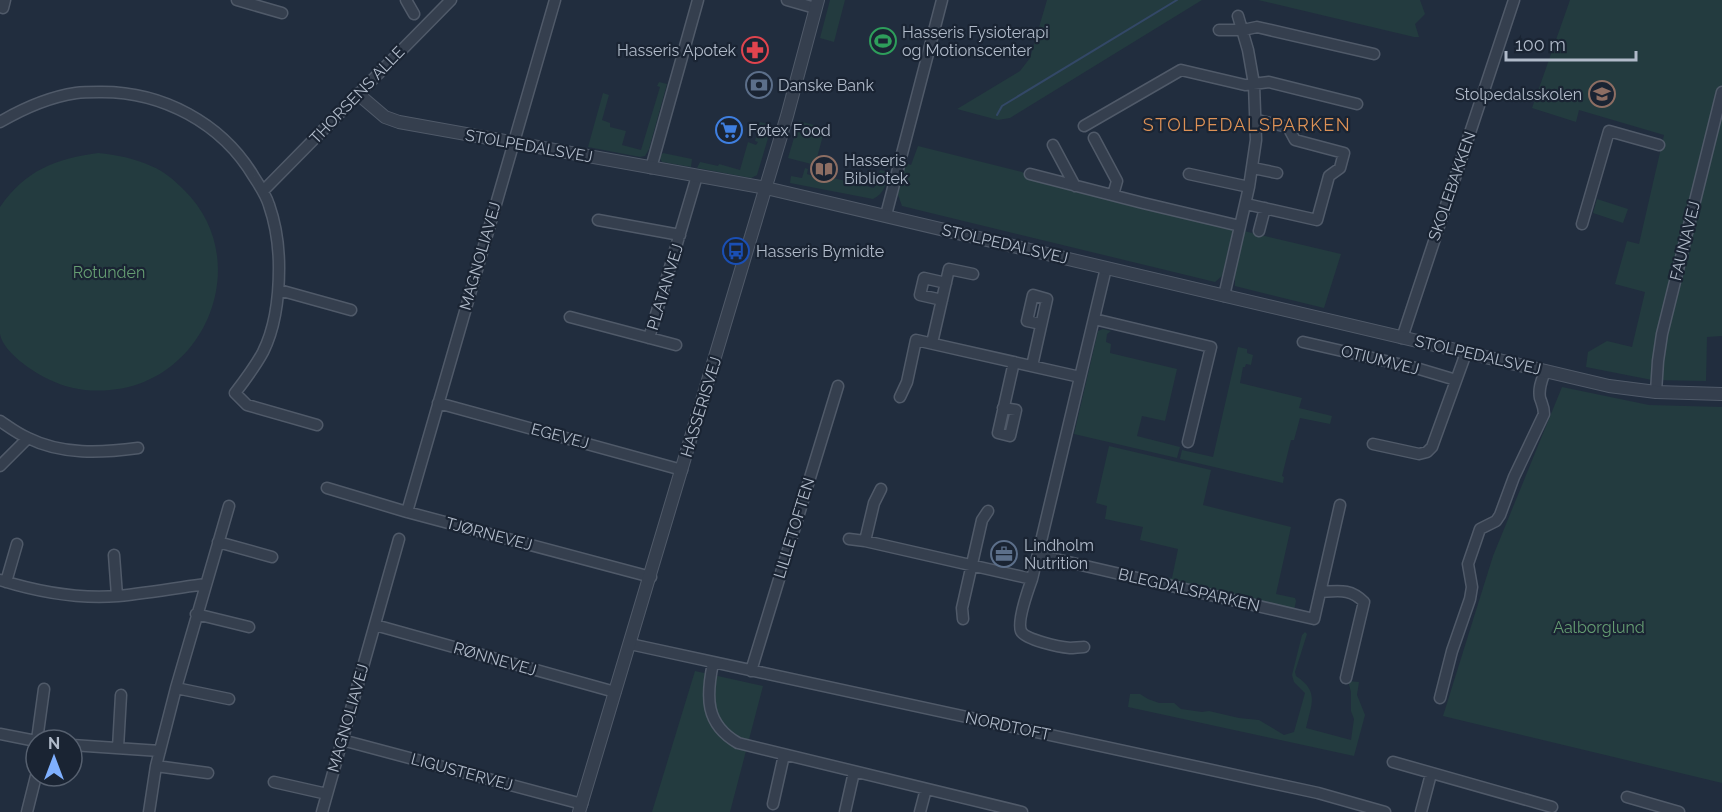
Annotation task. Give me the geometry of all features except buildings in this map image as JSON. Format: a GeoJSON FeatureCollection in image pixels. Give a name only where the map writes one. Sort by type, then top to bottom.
{"type":"FeatureCollection","features":[{"type":"Feature","properties":{"kind":"street"},"geometry":{"type":"LineString","coordinates":[[237,0],[282,13]]}},
{"type":"Feature","properties":{"kind":"street"},"geometry":{"type":"LineString","coordinates":[[406,0],[414,14]]}},
{"type":"Feature","properties":{"kind":"street","name":"THORSENS ALLE"},"geometry":{"type":"LineString","coordinates":[[263,191],[451,0]]}},
{"type":"Feature","properties":{"kind":"street","name":"MAGNOLIAVEJ"},"geometry":{"type":"LineString","coordinates":[[407,512],[555,0]]}},
{"type":"Feature","properties":{"kind":"street"},"geometry":{"type":"LineString","coordinates":[[651,168],[698,0]]}},
{"type":"Feature","properties":{"kind":"street"},"geometry":{"type":"LineString","coordinates":[[787,0],[817,4]]}},
{"type":"Feature","properties":{"kind":"street"},"geometry":{"type":"LineString","coordinates":[[886,215],[942,0]]}},
{"type":"Feature","properties":{"kind":"street","name":"SKOLEBAKKEN"},"geometry":{"type":"LineString","coordinates":[[1402,338],[1514,0]]}},
{"type":"Feature","properties":{"kind":"street","name":"HASSERISVEJ"},"geometry":{"type":"LineString","coordinates":[[581,808],[766,188],[817,4]]}},
{"type":"Feature","properties":{"kind":"street"},"geometry":{"type":"LineString","coordinates":[[1224,296],[1250,187],[1257,120],[1254,84],[1238,16]]}},
{"type":"Feature","properties":{"kind":"street"},"geometry":{"type":"LineString","coordinates":[[1219,30],[1243,30],[1257,27],[1374,54]]}},
{"type":"Feature","properties":{"kind":"street"},"geometry":{"type":"LineString","coordinates":[[1084,126],[1181,70],[1245,85],[1269,82],[1357,104]]}},
{"type":"Feature","properties":{"kind":"street"},"geometry":{"type":"LineString","coordinates":[[0,122],[20,110],[43,101],[77,93],[114,92],[142,96],[172,106],[202,121],[225,141],[246,163],[263,191],[276,231],[279,259],[279,290],[274,320],[263,351],[235,393],[247,405],[317,425]]}},
{"type":"Feature","properties":{"kind":"street","name":"FAUNAVEJ"},"geometry":{"type":"LineString","coordinates":[[1656,392],[1662,334],[1722,92]]}},
{"type":"Feature","properties":{"kind":"street","name":"STOLPEDALSVEJ"},"geometry":{"type":"LineString","coordinates":[[358,94],[385,117],[399,122],[766,188],[1609,386],[1656,392],[1722,394]]}},
{"type":"Feature","properties":{"kind":"street"},"geometry":{"type":"LineString","coordinates":[[1246,204],[1317,220],[1329,176],[1340,168],[1344,153],[1295,140],[1288,127],[1257,120]]}},
{"type":"Feature","properties":{"kind":"street"},"geometry":{"type":"LineString","coordinates":[[1582,224],[1609,131],[1659,145]]}},
{"type":"Feature","properties":{"kind":"street"},"geometry":{"type":"LineString","coordinates":[[1094,138],[1116,181],[1113,195]]}},
{"type":"Feature","properties":{"kind":"street"},"geometry":{"type":"LineString","coordinates":[[1053,145],[1075,186]]}},
{"type":"Feature","properties":{"kind":"street"},"geometry":{"type":"LineString","coordinates":[[1253,168],[1277,173]]}},
{"type":"Feature","properties":{"kind":"street"},"geometry":{"type":"LineString","coordinates":[[1030,174],[1240,226]]}},
{"type":"Feature","properties":{"kind":"street"},"geometry":{"type":"LineString","coordinates":[[1189,174],[1250,187]]}},
{"type":"Feature","properties":{"kind":"street","name":"PLATANVEJ"},"geometry":{"type":"LineString","coordinates":[[649,338],[697,176]]}},
{"type":"Feature","properties":{"kind":"street"},"geometry":{"type":"LineString","coordinates":[[1259,231],[1265,208]]}},
{"type":"Feature","properties":{"kind":"street","name":"PLATANVEJ"},"geometry":{"type":"LineString","coordinates":[[598,220],[680,236]]}},
{"type":"Feature","properties":{"kind":"street"},"geometry":{"type":"LineString","coordinates":[[1084,647],[1070,648],[1031,639],[1020,629],[1106,268]]}},
{"type":"Feature","properties":{"kind":"street"},"geometry":{"type":"LineString","coordinates":[[932,343],[949,269],[973,274]]}},
{"type":"Feature","properties":{"kind":"street"},"geometry":{"type":"LineString","coordinates":[[942,300],[920,295],[924,278],[946,283]]}},
{"type":"Feature","properties":{"kind":"street"},"geometry":{"type":"LineString","coordinates":[[279,290],[351,310]]}},
{"type":"Feature","properties":{"kind":"street","name":"PLATANVEJ"},"geometry":{"type":"LineString","coordinates":[[570,318],[676,345]]}},
{"type":"Feature","properties":{"kind":"street"},"geometry":{"type":"LineString","coordinates":[[1094,319],[1211,347],[1188,442]]}},
{"type":"Feature","properties":{"kind":"street"},"geometry":{"type":"LineString","coordinates":[[1032,366],[1041,324]]}},
{"type":"Feature","properties":{"kind":"street"},"geometry":{"type":"LineString","coordinates":[[900,397],[907,382],[916,340],[1080,377]]}},
{"type":"Feature","properties":{"kind":"street","name":"OTIUMVEJ"},"geometry":{"type":"LineString","coordinates":[[1303,342],[1416,368],[1456,380]]}},
{"type":"Feature","properties":{"kind":"street"},"geometry":{"type":"LineString","coordinates":[[1373,444],[1419,454],[1427,452],[1432,447],[1466,353]]}},
{"type":"Feature","properties":{"kind":"street"},"geometry":{"type":"LineString","coordinates":[[1003,408],[1014,362]]}},
{"type":"Feature","properties":{"kind":"street"},"geometry":{"type":"LineString","coordinates":[[1440,698],[1452,651],[1470,600],[1472,587],[1468,564],[1480,529],[1496,521],[1500,515],[1514,477],[1544,414],[1540,386],[1545,371]]}},
{"type":"Feature","properties":{"kind":"street","name":"LILLETOFTEN"},"geometry":{"type":"LineString","coordinates":[[751,671],[838,386]]}},
{"type":"Feature","properties":{"kind":"street","name":"EGEVEJ"},"geometry":{"type":"LineString","coordinates":[[438,403],[682,470]]}},
{"type":"Feature","properties":{"kind":"street"},"geometry":{"type":"LineString","coordinates":[[0,421],[28,438],[53,447],[106,453],[138,448]]}},
{"type":"Feature","properties":{"kind":"street"},"geometry":{"type":"LineString","coordinates":[[0,466],[28,438]]}},
{"type":"Feature","properties":{"kind":"street","name":"TJØRNEVEJ"},"geometry":{"type":"LineString","coordinates":[[327,488],[407,512],[651,577]]}},
{"type":"Feature","properties":{"kind":"street"},"geometry":{"type":"LineString","coordinates":[[865,541],[874,503],[881,489]]}},
{"type":"Feature","properties":{"kind":"street","name":"BLEGDALSPARKEN"},"geometry":{"type":"LineString","coordinates":[[1038,555],[1314,619],[1340,505]]}},
{"type":"Feature","properties":{"kind":"street"},"geometry":{"type":"LineString","coordinates":[[149,812],[156,766],[176,688],[229,506]]}},
{"type":"Feature","properties":{"kind":"street"},"geometry":{"type":"LineString","coordinates":[[963,619],[962,608],[982,520],[988,511]]}},
{"type":"Feature","properties":{"kind":"street","name":"MAGNOLIAVEJ"},"geometry":{"type":"LineString","coordinates":[[322,812],[399,539]]}},
{"type":"Feature","properties":{"kind":"street"},"geometry":{"type":"LineString","coordinates":[[849,539],[1032,579]]}},
{"type":"Feature","properties":{"kind":"street"},"geometry":{"type":"LineString","coordinates":[[218,542],[272,557]]}},
{"type":"Feature","properties":{"kind":"street"},"geometry":{"type":"LineString","coordinates":[[17,544],[3,581],[40,590],[77,596],[117,596],[205,584]]}},
{"type":"Feature","properties":{"kind":"street"},"geometry":{"type":"LineString","coordinates":[[114,555],[117,596]]}},
{"type":"Feature","properties":{"kind":"street"},"geometry":{"type":"LineString","coordinates":[[1320,592],[1347,591],[1365,602],[1346,678]]}},
{"type":"Feature","properties":{"kind":"street"},"geometry":{"type":"LineString","coordinates":[[196,614],[249,627]]}},
{"type":"Feature","properties":{"kind":"street","name":"RØNNEVEJ"},"geometry":{"type":"LineString","coordinates":[[375,625],[615,692]]}},
{"type":"Feature","properties":{"kind":"street","name":"NORDTOFT"},"geometry":{"type":"LineString","coordinates":[[630,644],[1318,793],[1385,812]]}},
{"type":"Feature","properties":{"kind":"street"},"geometry":{"type":"LineString","coordinates":[[713,663],[708,685],[712,716],[721,730],[738,743],[1022,812]]}},
{"type":"Feature","properties":{"kind":"street"},"geometry":{"type":"LineString","coordinates":[[176,688],[229,699]]}},
{"type":"Feature","properties":{"kind":"street"},"geometry":{"type":"LineString","coordinates":[[39,728],[44,689]]}},
{"type":"Feature","properties":{"kind":"street"},"geometry":{"type":"LineString","coordinates":[[118,748],[121,695]]}},
{"type":"Feature","properties":{"kind":"street"},"geometry":{"type":"LineString","coordinates":[[0,734],[24,739]]}},
{"type":"Feature","properties":{"kind":"street","name":"LIGUSTERVEJ"},"geometry":{"type":"LineString","coordinates":[[342,740],[581,808]]}},
{"type":"Feature","properties":{"kind":"street"},"geometry":{"type":"LineString","coordinates":[[84,746],[160,751]]}},
{"type":"Feature","properties":{"kind":"street"},"geometry":{"type":"LineString","coordinates":[[773,804],[784,755]]}},
{"type":"Feature","properties":{"kind":"street"},"geometry":{"type":"LineString","coordinates":[[1393,762],[1552,807]]}},
{"type":"Feature","properties":{"kind":"street"},"geometry":{"type":"LineString","coordinates":[[156,766],[208,773]]}},
{"type":"Feature","properties":{"kind":"street"},"geometry":{"type":"LineString","coordinates":[[845,812],[854,772]]}},
{"type":"Feature","properties":{"kind":"street"},"geometry":{"type":"LineString","coordinates":[[1421,812],[1431,774]]}},
{"type":"Feature","properties":{"kind":"street","name":"MAGNOLIAVEJ"},"geometry":{"type":"LineString","coordinates":[[274,782],[327,794]]}},
{"type":"Feature","properties":{"kind":"street"},"geometry":{"type":"LineString","coordinates":[[27,812],[33,788]]}},
{"type":"Feature","properties":{"kind":"street"},"geometry":{"type":"LineString","coordinates":[[920,812],[926,789]]}},
{"type":"Feature","properties":{"kind":"street"},"geometry":{"type":"LineString","coordinates":[[1627,797],[1678,812]]}},
{"type":"Feature","properties":{"kind":"green space"},"geometry":{"type":"Polygon","coordinates":[[[830,0],[845,0],[834,42],[820,38],[830,0]]]}},
{"type":"Feature","properties":{"kind":"green space"},"geometry":{"type":"Polygon","coordinates":[[[1047,0],[1202,0],[1010,118],[998,120],[957,109],[1020,71],[1030,58],[1047,0]]]}},
{"type":"Feature","properties":{"kind":"green space"},"geometry":{"type":"Polygon","coordinates":[[[1258,0],[1420,0],[1425,14],[1415,24],[1419,37],[1414,37],[1258,0]]]}},
{"type":"Feature","properties":{"kind":"green space"},"geometry":{"type":"Polygon","coordinates":[[[1570,0],[1722,0],[1722,336],[1707,337],[1706,381],[1652,380],[1586,367],[1588,352],[1607,341],[1632,347],[1645,292],[1615,284],[1627,241],[1639,244],[1664,135],[1579,110],[1576,122],[1532,108],[1570,0]]]}},
{"type":"Feature","properties":{"kind":"green space"},"geometry":{"type":"Polygon","coordinates":[[[659,82],[667,84],[645,156],[588,147],[603,93],[609,95],[602,120],[610,123],[610,127],[626,131],[622,145],[641,150],[660,87],[657,86],[659,82]]]}},
{"type":"Feature","properties":{"kind":"green space"},"geometry":{"type":"Polygon","coordinates":[[[799,121],[825,128],[815,165],[788,158],[799,121]]]}},
{"type":"Feature","properties":{"kind":"green space"},"geometry":{"type":"Polygon","coordinates":[[[760,122],[772,125],[757,175],[751,178],[697,168],[700,162],[740,170],[748,142],[756,145],[758,142],[755,141],[760,122]]]}},
{"type":"Feature","properties":{"kind":"green space"},"geometry":{"type":"Polygon","coordinates":[[[918,146],[1022,172],[1031,178],[1233,229],[1222,276],[1215,282],[902,206],[897,192],[904,163],[911,165],[918,146]]]}},
{"type":"Feature","properties":{"kind":"green space","name":"Rotunden"},"geometry":{"type":"Polygon","coordinates":[[[98,153],[145,163],[165,173],[184,190],[205,218],[216,249],[217,281],[210,313],[195,341],[172,365],[144,382],[110,390],[94,391],[71,387],[42,376],[20,361],[2,341],[0,334],[0,207],[20,184],[43,168],[68,159],[98,153]]]}},
{"type":"Feature","properties":{"kind":"green space"},"geometry":{"type":"Polygon","coordinates":[[[663,153],[692,159],[691,167],[662,162],[659,157],[663,153]]]}},
{"type":"Feature","properties":{"kind":"green space"},"geometry":{"type":"Polygon","coordinates":[[[805,168],[808,169],[807,174],[813,176],[817,171],[817,174],[874,188],[880,170],[889,172],[882,191],[873,199],[790,183],[791,176],[802,178],[805,168]]]}},
{"type":"Feature","properties":{"kind":"green space"},"geometry":{"type":"Polygon","coordinates":[[[1597,199],[1628,209],[1623,223],[1593,213],[1597,199]]]}},
{"type":"Feature","properties":{"kind":"green space"},"geometry":{"type":"Polygon","coordinates":[[[1244,231],[1341,254],[1324,308],[1235,286],[1235,268],[1244,231]]]}},
{"type":"Feature","properties":{"kind":"green space"},"geometry":{"type":"Polygon","coordinates":[[[1103,329],[1111,331],[1107,334],[1106,342],[1111,344],[1110,353],[1177,369],[1165,421],[1142,416],[1137,436],[1180,447],[1177,458],[1074,434],[1098,331],[1103,329]]]}},
{"type":"Feature","properties":{"kind":"green space"},"geometry":{"type":"Polygon","coordinates":[[[1238,347],[1247,349],[1247,353],[1253,355],[1251,365],[1246,364],[1243,367],[1240,383],[1302,398],[1299,408],[1332,416],[1330,424],[1300,418],[1294,440],[1291,440],[1282,476],[1284,477],[1283,483],[1180,459],[1182,450],[1213,457],[1238,347]]]}},
{"type":"Feature","properties":{"kind":"green space","name":"Aalborglund"},"geometry":{"type":"Polygon","coordinates":[[[1562,387],[1649,405],[1722,407],[1722,783],[1443,716],[1493,556],[1562,387]]]}},
{"type":"Feature","properties":{"kind":"green space"},"geometry":{"type":"Polygon","coordinates":[[[1109,446],[1211,470],[1203,505],[1291,527],[1276,594],[1295,598],[1294,610],[1164,580],[1165,577],[1172,578],[1178,549],[1140,540],[1143,527],[1105,519],[1107,506],[1096,503],[1109,446]]]}},
{"type":"Feature","properties":{"kind":"green space"},"geometry":{"type":"Polygon","coordinates":[[[1305,632],[1307,634],[1295,672],[1311,693],[1312,699],[1306,728],[1351,740],[1354,719],[1348,681],[1359,682],[1357,695],[1365,715],[1354,756],[1128,707],[1130,694],[1140,694],[1159,703],[1174,703],[1181,709],[1209,711],[1259,720],[1284,735],[1294,732],[1305,693],[1294,682],[1292,675],[1302,635],[1305,632]]]}},
{"type":"Feature","properties":{"kind":"green space"},"geometry":{"type":"Polygon","coordinates":[[[695,671],[763,686],[730,812],[652,812],[695,671]]]}},
{"type":"Feature","properties":{"kind":"waterway"},"geometry":{"type":"LineString","coordinates":[[997,115],[1002,106],[1177,0]]}},
{"type":"Feature","properties":{"kind":"place","name":"Hasseris Fysioterapi og Motionscenter"},"geometry":{"type":"Point","coordinates":[883,41]}},
{"type":"Feature","properties":{"kind":"place","name":"Hasseris Apotek"},"geometry":{"type":"Point","coordinates":[755,50]}},
{"type":"Feature","properties":{"kind":"place","name":"Danske Bank"},"geometry":{"type":"Point","coordinates":[759,85]}},
{"type":"Feature","properties":{"kind":"place","name":"Stolpedalsskolen"},"geometry":{"type":"Point","coordinates":[1602,94]}},
{"type":"Feature","properties":{"kind":"place","name":"Føtex Food"},"geometry":{"type":"Point","coordinates":[729,130]}},
{"type":"Feature","properties":{"kind":"place","name":"Hasseris Bibliotek"},"geometry":{"type":"Point","coordinates":[824,169]}},
{"type":"Feature","properties":{"kind":"place","name":"Hasseris Bymidte"},"geometry":{"type":"Point","coordinates":[736,251]}},
{"type":"Feature","properties":{"kind":"place","name":"Lindholm Nutrition"},"geometry":{"type":"Point","coordinates":[1004,554]}},
{"type":"Feature","properties":{"kind":"district","name":"STOLPEDALSPARKEN"},"geometry":{"type":"Point","coordinates":[1247,124]}}]}
